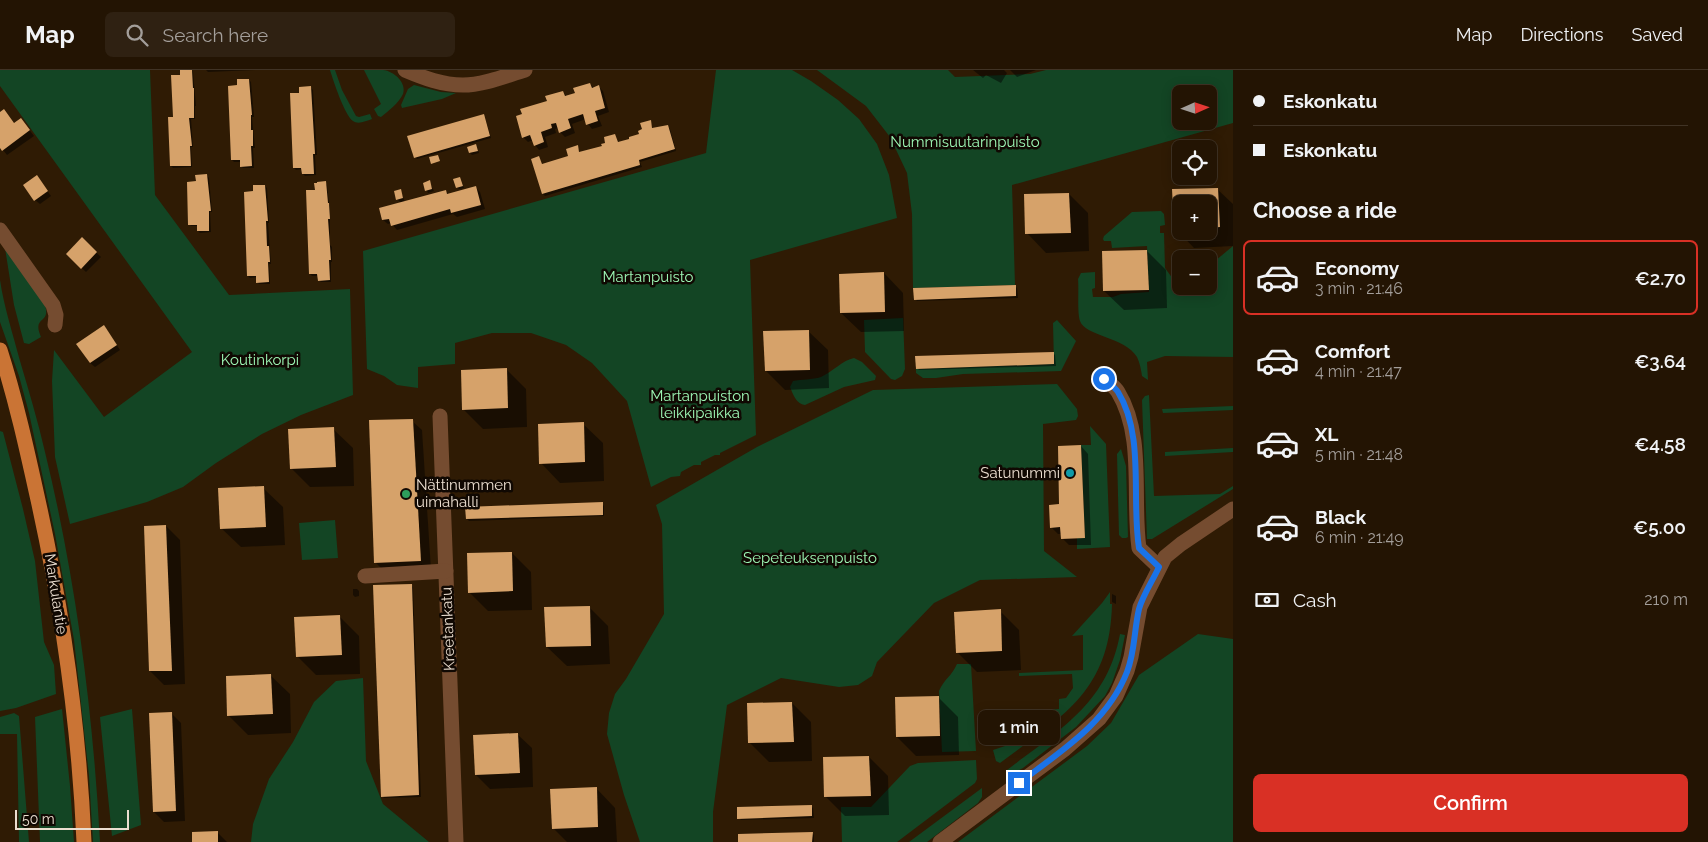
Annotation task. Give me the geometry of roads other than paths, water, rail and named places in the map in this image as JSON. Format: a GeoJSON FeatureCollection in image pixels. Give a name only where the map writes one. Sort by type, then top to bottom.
{"type":"FeatureCollection","features":[{"type":"Feature","properties":{"kind":"main road","name":"Markulantie"},"geometry":{"type":"LineString","coordinates":[[0,350],[26,441],[52,561],[73,710],[84,842]]}},
{"type":"Feature","properties":{"kind":"street"},"geometry":{"type":"LineString","coordinates":[[405,70],[446,84],[464,85],[525,70]]}},
{"type":"Feature","properties":{"kind":"street"},"geometry":{"type":"LineString","coordinates":[[0,230],[53,306],[56,315],[55,325]]}},
{"type":"Feature","properties":{"kind":"street"},"geometry":{"type":"LineString","coordinates":[[1104,379],[1117,391],[1131,428],[1139,548],[1159,567]]}},
{"type":"Feature","properties":{"kind":"street","name":"Kreetankatu"},"geometry":{"type":"LineString","coordinates":[[440,416],[456,842]]}},
{"type":"Feature","properties":{"kind":"street"},"geometry":{"type":"LineString","coordinates":[[940,842],[1065,749],[1099,718],[1109,706],[1127,671],[1140,607],[1165,557],[1233,509]]}},
{"type":"Feature","properties":{"kind":"street"},"geometry":{"type":"LineString","coordinates":[[365,576],[446,571]]}},
{"type":"Feature","properties":{"kind":"place","name":"Satunummi"},"geometry":{"type":"Point","coordinates":[1070,473]}},
{"type":"Feature","properties":{"kind":"place","name":"Nättinummen uimahalli"},"geometry":{"type":"Point","coordinates":[406,494]}},
{"type":"Feature","properties":{"kind":"park label","name":"Nummisuutarinpuisto"},"geometry":{"type":"Point","coordinates":[965,142]}},
{"type":"Feature","properties":{"kind":"park label","name":"Martanpuisto"},"geometry":{"type":"Point","coordinates":[648,277]}},
{"type":"Feature","properties":{"kind":"park label","name":"Koutinkorpi"},"geometry":{"type":"Point","coordinates":[260,360]}},
{"type":"Feature","properties":{"kind":"park label","name":"Martanpuiston leikkipaikka"},"geometry":{"type":"Point","coordinates":[700,404]}},
{"type":"Feature","properties":{"kind":"park label","name":"Sepeteuksenpuisto"},"geometry":{"type":"Point","coordinates":[810,558]}}]}
